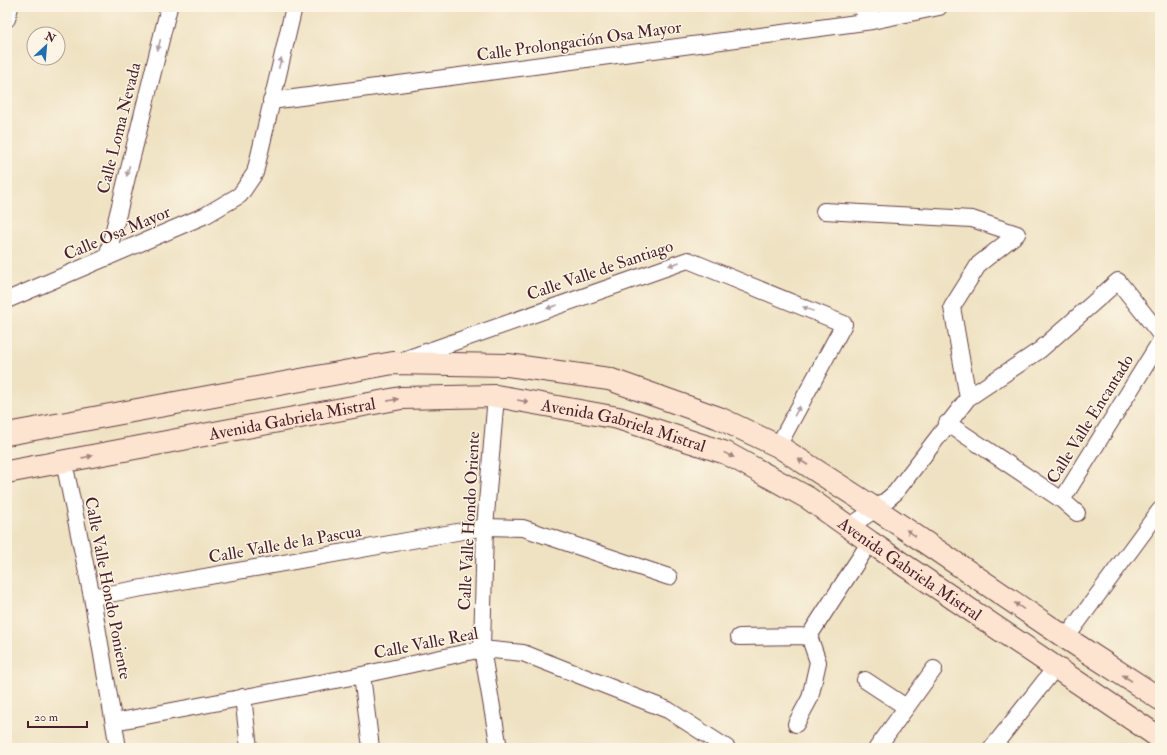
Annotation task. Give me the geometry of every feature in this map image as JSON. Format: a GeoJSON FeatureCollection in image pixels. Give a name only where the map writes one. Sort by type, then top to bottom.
{"type":"FeatureCollection","features":[{"type":"Feature","properties":{"kind":"main road","name":"Avenida Gabriela Mistral"},"geometry":{"type":"LineString","coordinates":[[7,434],[394,363],[508,365],[609,379],[719,418],[778,446],[876,509],[1066,638],[1160,699]]}},
{"type":"Feature","properties":{"kind":"main road","name":"Avenida Gabriela Mistral"},"geometry":{"type":"LineString","coordinates":[[7,472],[401,398],[496,396],[618,418],[726,453],[808,498],[850,526],[870,542],[1160,738]]}},
{"type":"Feature","properties":{"kind":"street","name":"Calle Loma Nevada"},"geometry":{"type":"LineString","coordinates":[[107,258],[169,7]]}},
{"type":"Feature","properties":{"kind":"street"},"geometry":{"type":"LineString","coordinates":[[271,101],[294,7]]}},
{"type":"Feature","properties":{"kind":"street"},"geometry":{"type":"LineString","coordinates":[[861,7],[872,21]]}},
{"type":"Feature","properties":{"kind":"street","name":"Calle Prolongación Osa Mayor"},"geometry":{"type":"LineString","coordinates":[[271,101],[872,21],[939,7]]}},
{"type":"Feature","properties":{"kind":"street","name":"Calle Osa Mayor"},"geometry":{"type":"LineString","coordinates":[[7,300],[206,215],[240,195],[255,173],[271,101]]}},
{"type":"Feature","properties":{"kind":"street"},"geometry":{"type":"LineString","coordinates":[[824,210],[972,219],[1017,234],[979,264],[952,307],[968,398]]}},
{"type":"Feature","properties":{"kind":"street","name":"Calle Valle de Santiago"},"geometry":{"type":"LineString","coordinates":[[394,363],[688,260],[844,324],[778,446]]}},
{"type":"Feature","properties":{"kind":"street"},"geometry":{"type":"LineString","coordinates":[[850,526],[876,509],[895,493],[947,423],[968,398],[1040,350],[1118,281],[1160,334]]}},
{"type":"Feature","properties":{"kind":"street","name":"Calle Valle Encantado"},"geometry":{"type":"LineString","coordinates":[[947,423],[1062,500],[1160,342]]}},
{"type":"Feature","properties":{"kind":"street","name":"Calle Valle Hondo Oriente"},"geometry":{"type":"LineString","coordinates":[[496,396],[485,527],[482,649],[499,748]]}},
{"type":"Feature","properties":{"kind":"street","name":"Calle Valle Hondo Poniente"},"geometry":{"type":"LineString","coordinates":[[64,462],[92,598],[118,748]]}},
{"type":"Feature","properties":{"kind":"street"},"geometry":{"type":"LineString","coordinates":[[1062,500],[1077,513]]}},
{"type":"Feature","properties":{"kind":"street"},"geometry":{"type":"LineString","coordinates":[[1066,638],[1160,510]]}},
{"type":"Feature","properties":{"kind":"street","name":"Calle Valle de la Pascua"},"geometry":{"type":"LineString","coordinates":[[92,598],[485,527],[523,528],[669,577]]}},
{"type":"Feature","properties":{"kind":"street"},"geometry":{"type":"LineString","coordinates":[[809,636],[870,542]]}},
{"type":"Feature","properties":{"kind":"street"},"geometry":{"type":"LineString","coordinates":[[739,637],[809,636]]}},
{"type":"Feature","properties":{"kind":"street"},"geometry":{"type":"LineString","coordinates":[[796,724],[810,698],[818,662],[809,636]]}},
{"type":"Feature","properties":{"kind":"street","name":"Calle Valle Real"},"geometry":{"type":"LineString","coordinates":[[114,722],[362,675],[482,649],[523,653],[668,710],[727,748]]}},
{"type":"Feature","properties":{"kind":"street"},"geometry":{"type":"LineString","coordinates":[[992,748],[1055,668]]}},
{"type":"Feature","properties":{"kind":"street"},"geometry":{"type":"LineString","coordinates":[[877,748],[934,669]]}},
{"type":"Feature","properties":{"kind":"street"},"geometry":{"type":"LineString","coordinates":[[362,675],[371,748]]}},
{"type":"Feature","properties":{"kind":"street"},"geometry":{"type":"LineString","coordinates":[[865,680],[906,708]]}},
{"type":"Feature","properties":{"kind":"street"},"geometry":{"type":"LineString","coordinates":[[242,697],[250,748]]}}]}
